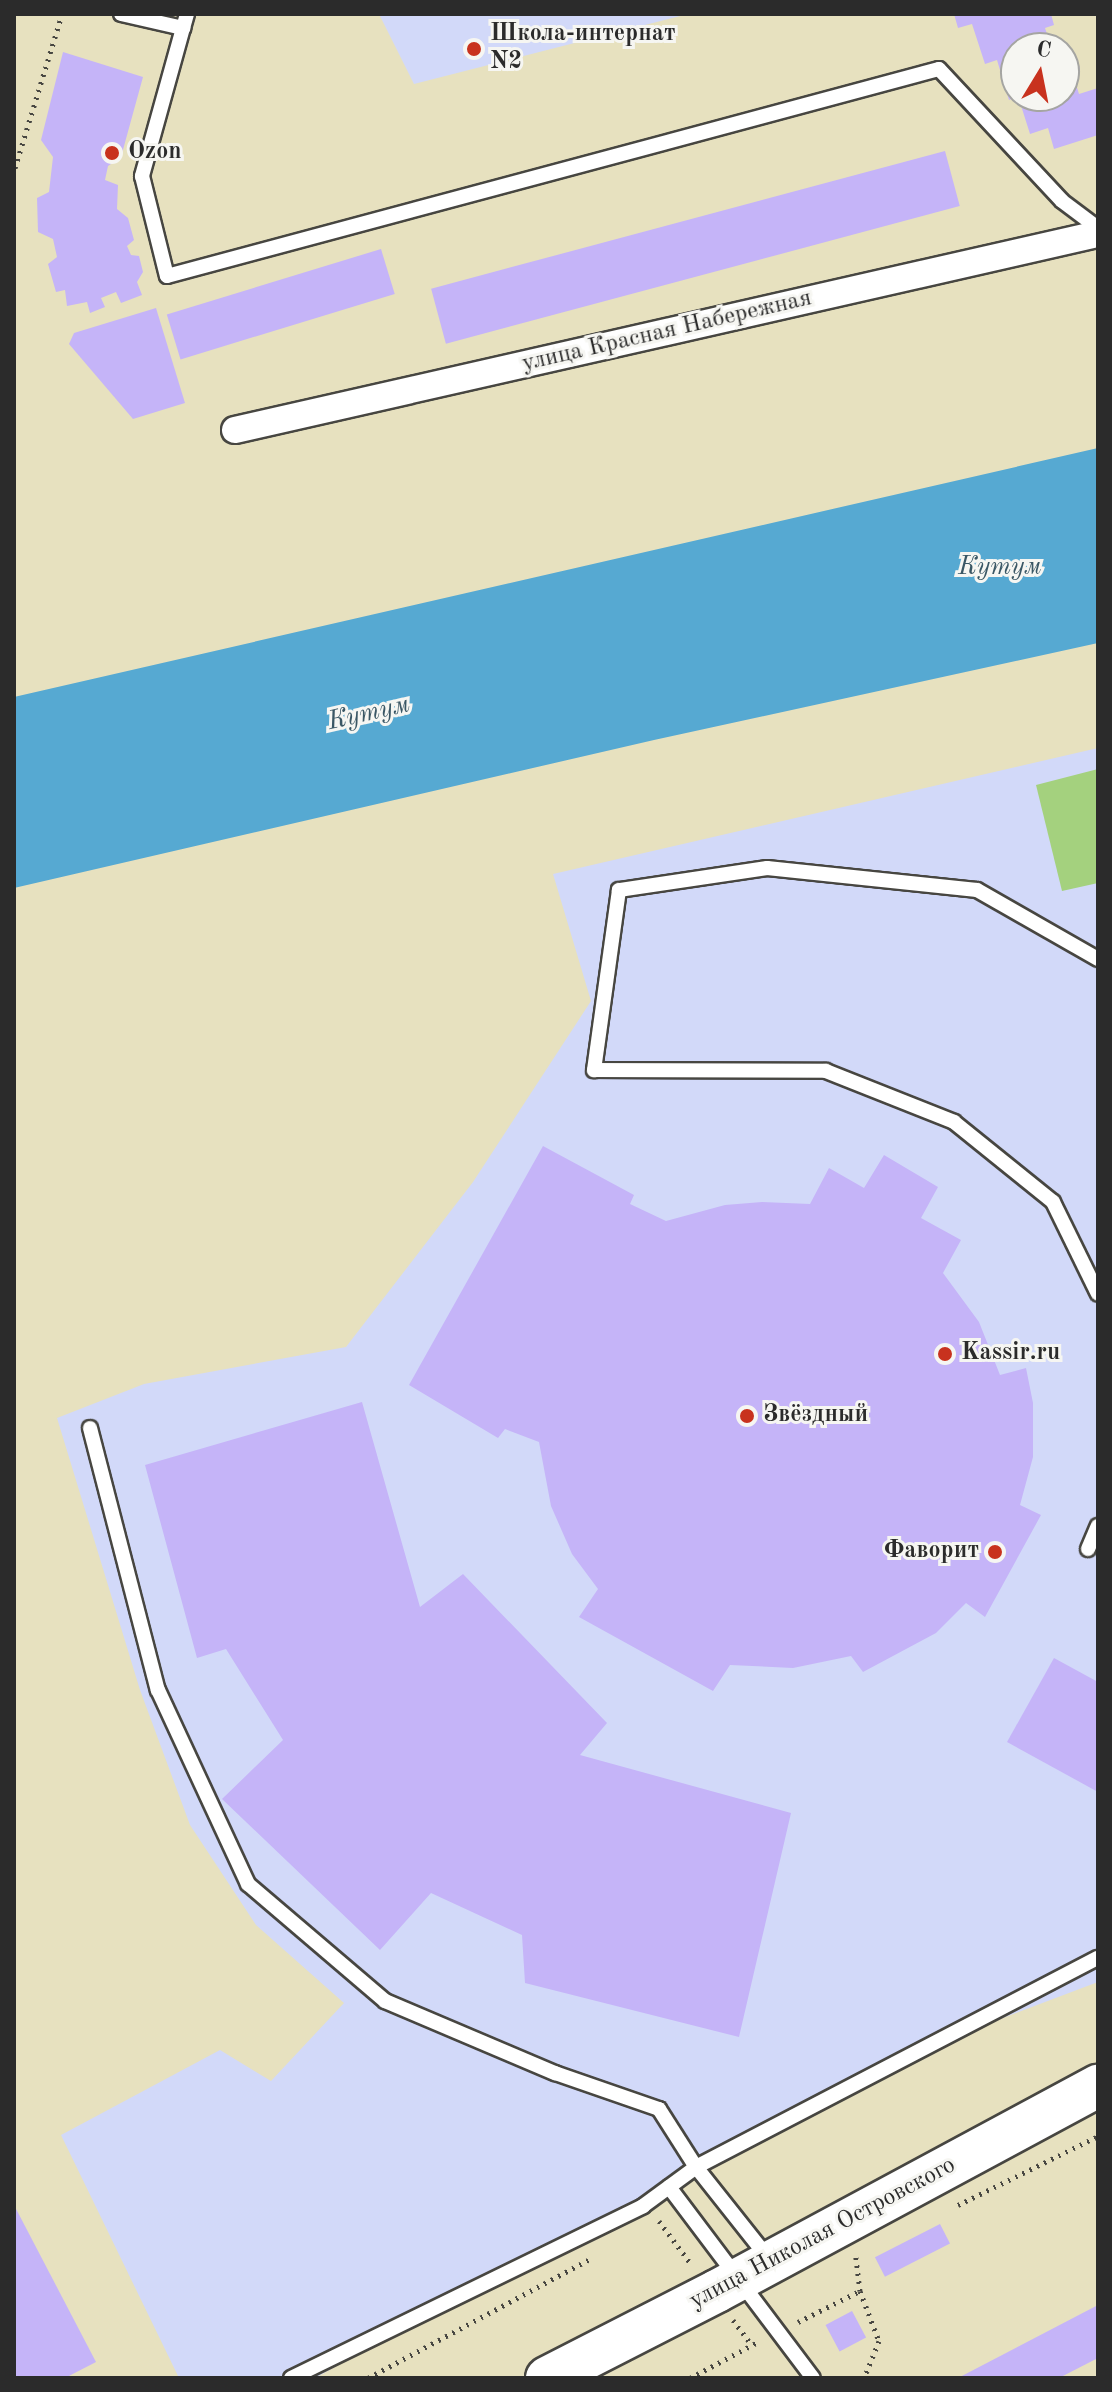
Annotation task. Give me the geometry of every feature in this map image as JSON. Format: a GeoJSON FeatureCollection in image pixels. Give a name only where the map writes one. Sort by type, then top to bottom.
{"type":"FeatureCollection","features":[{"type":"Feature","properties":{"kind":"main road","name":"улица Николая Островского"},"geometry":{"type":"LineString","coordinates":[[547,2378],[1098,2086]]}},
{"type":"Feature","properties":{"kind":"street","name":"улица Красная Набережная"},"geometry":{"type":"LineString","coordinates":[[235,430],[1098,231]]}},
{"type":"Feature","properties":{"kind":"lane"},"geometry":{"type":"LineString","coordinates":[[121,14],[185,21],[142,176],[167,276],[939,69],[1062,201],[1098,231]]}},
{"type":"Feature","properties":{"kind":"lane"},"geometry":{"type":"LineString","coordinates":[[1098,959],[977,890],[767,868],[619,890],[594,1070],[826,1071],[954,1122],[1053,1202],[1098,1294]]}},
{"type":"Feature","properties":{"kind":"lane"},"geometry":{"type":"LineString","coordinates":[[90,1428],[158,1690],[248,1884],[385,2001],[555,2073],[659,2109],[755,2270],[779,2331],[813,2378]]}},
{"type":"Feature","properties":{"kind":"lane"},"geometry":{"type":"LineString","coordinates":[[1088,1549],[1098,1526]]}},
{"type":"Feature","properties":{"kind":"lane"},"geometry":{"type":"LineString","coordinates":[[291,2378],[643,2206],[696,2167],[1098,1958]]}},
{"type":"Feature","properties":{"kind":"lane"},"geometry":{"type":"LineString","coordinates":[[669,2187],[755,2270]]}},
{"type":"Feature","properties":{"kind":"path"},"geometry":{"type":"LineString","coordinates":[[15,168],[62,14]]}},
{"type":"Feature","properties":{"kind":"path"},"geometry":{"type":"LineString","coordinates":[[949,2210],[1098,2136]]}},
{"type":"Feature","properties":{"kind":"path"},"geometry":{"type":"LineString","coordinates":[[646,2230],[660,2222]]}},
{"type":"Feature","properties":{"kind":"path"},"geometry":{"type":"LineString","coordinates":[[864,2378],[879,2341],[860,2291],[854,2257],[868,2250]]}},
{"type":"Feature","properties":{"kind":"path"},"geometry":{"type":"LineString","coordinates":[[368,2378],[604,2252]]}},
{"type":"Feature","properties":{"kind":"path"},"geometry":{"type":"LineString","coordinates":[[690,2378],[860,2291]]}},
{"type":"Feature","properties":{"kind":"shaded area","name":"Школа-интернат N2"},"geometry":{"type":"Polygon","coordinates":[[[379,14],[688,14],[414,84],[379,14]]]}},
{"type":"Feature","properties":{"kind":"shaded area"},"geometry":{"type":"Polygon","coordinates":[[[1098,748],[1098,1982],[984,2025],[679,2176],[315,2378],[179,2378],[61,2135],[220,2050],[271,2081],[344,2003],[256,1925],[190,1825],[140,1690],[57,1418],[144,1384],[346,1347],[473,1182],[591,1001],[553,874],[1098,748]]]}},
{"type":"Feature","properties":{"kind":"green space"},"geometry":{"type":"Polygon","coordinates":[[[1098,769],[1098,883],[1062,891],[1036,785],[1098,769]]]}},
{"type":"Feature","properties":{"kind":"water","name":"Кутум"},"geometry":{"type":"Polygon","coordinates":[[[1098,448],[1098,643],[654,740],[14,888],[14,697],[1098,448]]]}},
{"type":"Feature","properties":{"kind":"building"},"geometry":{"type":"Polygon","coordinates":[[[954,14],[1051,14],[1054,25],[1045,28],[1046,32],[1000,32],[1000,70],[997,60],[985,64],[972,24],[958,28],[954,14]]]}},
{"type":"Feature","properties":{"kind":"building"},"geometry":{"type":"Polygon","coordinates":[[[63,52],[143,77],[121,157],[108,166],[105,180],[118,185],[117,209],[128,218],[134,240],[127,246],[131,255],[139,256],[143,272],[137,282],[142,295],[121,303],[116,292],[101,298],[105,307],[90,313],[87,302],[67,306],[65,290],[56,292],[48,264],[57,257],[53,239],[38,232],[37,198],[49,192],[53,157],[41,140],[63,52]]]}},
{"type":"Feature","properties":{"kind":"building"},"geometry":{"type":"Polygon","coordinates":[[[1098,88],[1098,135],[1054,149],[1048,128],[1030,134],[1023,112],[1080,112],[1080,94],[1098,88]]]}},
{"type":"Feature","properties":{"kind":"building"},"geometry":{"type":"Polygon","coordinates":[[[945,151],[960,206],[446,344],[431,289],[945,151]]]}},
{"type":"Feature","properties":{"kind":"building"},"geometry":{"type":"Polygon","coordinates":[[[381,249],[395,294],[181,359],[167,314],[381,249]]]}},
{"type":"Feature","properties":{"kind":"building"},"geometry":{"type":"Polygon","coordinates":[[[156,308],[185,403],[133,419],[69,344],[74,333],[156,308]]]}},
{"type":"Feature","properties":{"kind":"building","name":"Звёздный"},"geometry":{"type":"Polygon","coordinates":[[[543,1146],[634,1195],[630,1204],[666,1221],[725,1205],[762,1202],[810,1204],[829,1168],[864,1188],[884,1155],[938,1187],[921,1218],[961,1240],[943,1273],[979,1322],[1000,1375],[1026,1368],[1033,1403],[1033,1457],[1020,1505],[1041,1515],[985,1617],[966,1603],[936,1633],[863,1672],[851,1656],[793,1668],[730,1665],[713,1691],[579,1617],[598,1589],[572,1554],[551,1506],[539,1442],[505,1429],[498,1438],[409,1385],[543,1146]]]}},
{"type":"Feature","properties":{"kind":"building"},"geometry":{"type":"Polygon","coordinates":[[[362,1402],[420,1607],[463,1574],[607,1723],[580,1755],[791,1813],[739,2037],[525,1983],[522,1935],[431,1893],[380,1950],[222,1799],[283,1740],[226,1649],[197,1658],[145,1465],[362,1402]]]}},
{"type":"Feature","properties":{"kind":"building"},"geometry":{"type":"Polygon","coordinates":[[[1054,1658],[1098,1682],[1098,1792],[1007,1742],[1054,1658]]]}},
{"type":"Feature","properties":{"kind":"building"},"geometry":{"type":"Polygon","coordinates":[[[14,2205],[96,2362],[65,2378],[14,2378],[14,2205]]]}},
{"type":"Feature","properties":{"kind":"building"},"geometry":{"type":"Polygon","coordinates":[[[940,2224],[950,2244],[885,2277],[875,2257],[940,2224]]]}},
{"type":"Feature","properties":{"kind":"building"},"geometry":{"type":"Polygon","coordinates":[[[1098,2305],[1098,2358],[1059,2378],[958,2378],[1098,2305]]]}},
{"type":"Feature","properties":{"kind":"building"},"geometry":{"type":"Polygon","coordinates":[[[852,2311],[866,2337],[840,2352],[826,2325],[852,2311]]]}},
{"type":"Feature","properties":{"kind":"place","name":"Школа-интернат N2"},"geometry":{"type":"Point","coordinates":[474,49]}},
{"type":"Feature","properties":{"kind":"place","name":"Ozon"},"geometry":{"type":"Point","coordinates":[112,153]}},
{"type":"Feature","properties":{"kind":"place","name":"Kassir.ru"},"geometry":{"type":"Point","coordinates":[945,1354]}},
{"type":"Feature","properties":{"kind":"place","name":"Звёздный"},"geometry":{"type":"Point","coordinates":[747,1416]}},
{"type":"Feature","properties":{"kind":"place","name":"Фаворит"},"geometry":{"type":"Point","coordinates":[995,1552]}}]}
